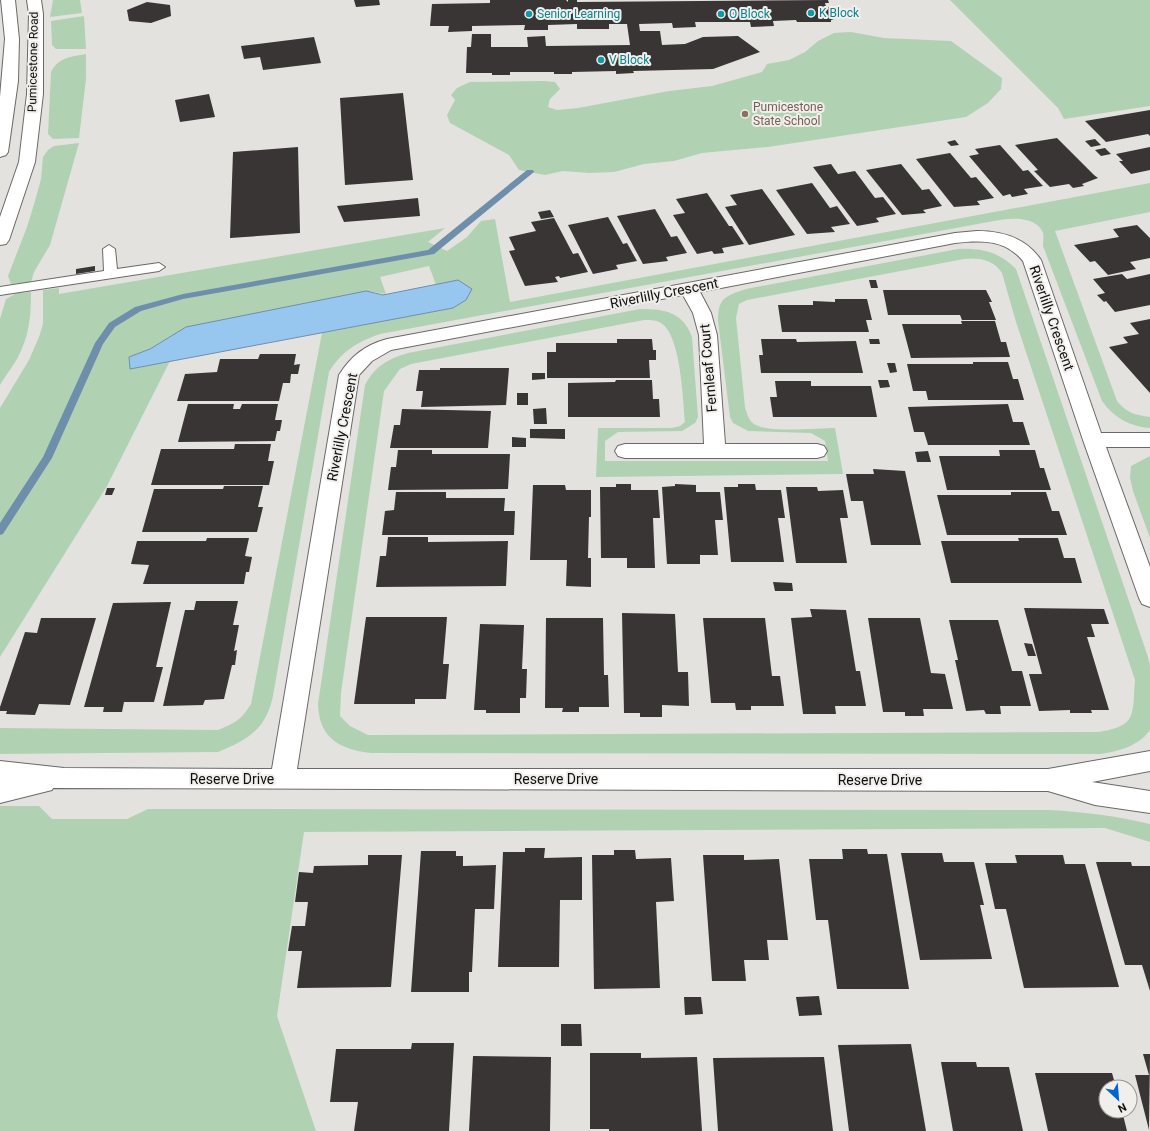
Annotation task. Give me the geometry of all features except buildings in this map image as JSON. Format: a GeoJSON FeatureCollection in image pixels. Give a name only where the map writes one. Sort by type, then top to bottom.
{"type":"FeatureCollection","features":[{"type":"Feature","properties":{"kind":"street","name":"Pumicestone Road"},"geometry":{"type":"LineString","coordinates":[[0,152],[10,81],[12,39],[8,0]]}},
{"type":"Feature","properties":{"kind":"street","name":"Pumicestone Road"},"geometry":{"type":"LineString","coordinates":[[0,240],[16,200],[27,162],[35,94],[36,14],[34,0]]}},
{"type":"Feature","properties":{"kind":"street","name":"Riverlilly Crescent"},"geometry":{"type":"LineString","coordinates":[[283,779],[349,375],[353,366],[374,350],[387,345],[956,238],[983,235],[1001,237],[1026,251],[1032,260],[1093,440],[1150,598]]}},
{"type":"Feature","properties":{"kind":"street","name":"Fernleaf Court"},"geometry":{"type":"LineString","coordinates":[[689,289],[702,312],[708,335],[715,450]]}},
{"type":"Feature","properties":{"kind":"street"},"geometry":{"type":"LineString","coordinates":[[1093,440],[1150,440]]}},
{"type":"Feature","properties":{"kind":"street"},"geometry":{"type":"LineString","coordinates":[[625,451],[816,451]]}},
{"type":"Feature","properties":{"kind":"street","name":"Reserve Drive"},"geometry":{"type":"LineString","coordinates":[[0,771],[64,778],[1048,780],[1150,761]]}},
{"type":"Feature","properties":{"kind":"street","name":"Reserve Drive"},"geometry":{"type":"LineString","coordinates":[[0,792],[64,778]]}},
{"type":"Feature","properties":{"kind":"street","name":"Reserve Drive"},"geometry":{"type":"LineString","coordinates":[[1048,780],[1095,794],[1150,802]]}},
{"type":"Feature","properties":{"kind":"lane"},"geometry":{"type":"LineString","coordinates":[[109,249],[111,275]]}},
{"type":"Feature","properties":{"kind":"lane"},"geometry":{"type":"LineString","coordinates":[[0,291],[159,268]]}},
{"type":"Feature","properties":{"kind":"green space"},"geometry":{"type":"Polygon","coordinates":[[[53,0],[80,0],[82,13],[50,17],[53,0]]]}},
{"type":"Feature","properties":{"kind":"green space"},"geometry":{"type":"Polygon","coordinates":[[[950,0],[1150,0],[1150,106],[1064,119],[1058,108],[950,0]]]}},
{"type":"Feature","properties":{"kind":"green space"},"geometry":{"type":"Polygon","coordinates":[[[84,16],[86,49],[56,49],[52,45],[51,21],[84,16]]]}},
{"type":"Feature","properties":{"kind":"green space"},"geometry":{"type":"Polygon","coordinates":[[[851,32],[884,38],[951,41],[1002,78],[1001,89],[988,103],[966,117],[768,147],[702,153],[674,161],[644,164],[614,172],[589,173],[563,171],[545,175],[519,170],[509,155],[450,123],[447,115],[455,100],[451,95],[457,88],[470,82],[555,82],[560,89],[550,99],[548,107],[557,110],[578,108],[669,91],[712,86],[762,72],[767,64],[789,60],[805,52],[818,41],[834,33],[851,32]]]}},
{"type":"Feature","properties":{"kind":"green space"},"geometry":{"type":"Polygon","coordinates":[[[86,54],[86,79],[79,138],[53,139],[48,134],[51,72],[58,63],[66,58],[86,54]]]}},
{"type":"Feature","properties":{"kind":"green space"},"geometry":{"type":"Polygon","coordinates":[[[79,143],[50,245],[34,272],[31,282],[11,284],[8,276],[27,227],[35,201],[41,179],[43,157],[48,150],[54,146],[79,143]]]}},
{"type":"Feature","properties":{"kind":"green space"},"geometry":{"type":"Polygon","coordinates":[[[1150,183],[1150,212],[1055,231],[1117,401],[1132,413],[1150,417],[1150,428],[1136,426],[1123,420],[1111,412],[1102,401],[1043,246],[1043,233],[1034,223],[1021,219],[1000,220],[380,334],[364,340],[351,348],[339,358],[329,372],[273,696],[266,717],[254,732],[247,738],[229,748],[218,752],[0,754],[0,728],[218,730],[233,723],[244,714],[251,704],[322,333],[453,308],[458,280],[436,285],[429,266],[380,277],[386,294],[366,291],[186,327],[150,349],[129,357],[130,369],[170,361],[107,486],[0,657],[0,408],[29,360],[39,337],[43,324],[43,290],[59,288],[59,294],[445,228],[428,242],[447,251],[467,237],[481,221],[495,219],[510,302],[1150,183]]]}},
{"type":"Feature","properties":{"kind":"green space"},"geometry":{"type":"Polygon","coordinates":[[[958,249],[975,249],[990,252],[1010,263],[1016,269],[1148,657],[1150,666],[1150,730],[1145,736],[1128,747],[1101,754],[371,753],[340,745],[333,740],[322,725],[319,716],[318,704],[365,385],[373,373],[388,361],[408,353],[640,309],[665,311],[678,317],[684,322],[692,337],[698,417],[695,423],[682,431],[618,432],[605,441],[605,461],[828,461],[825,441],[811,433],[748,431],[733,423],[730,417],[718,313],[719,307],[724,299],[746,289],[958,249]],[[970,258],[747,300],[739,304],[736,318],[745,407],[750,420],[756,425],[772,429],[794,430],[835,428],[843,474],[596,477],[598,428],[672,428],[680,426],[685,422],[680,368],[672,338],[666,328],[656,321],[644,320],[411,364],[400,369],[384,391],[341,693],[340,716],[350,726],[368,735],[1098,732],[1120,726],[1126,722],[1133,710],[1135,680],[1016,322],[1002,273],[995,265],[986,260],[970,258]]]}},
{"type":"Feature","properties":{"kind":"green space"},"geometry":{"type":"Polygon","coordinates":[[[31,292],[30,318],[27,335],[17,359],[0,385],[0,319],[6,299],[17,293],[31,292]]]}},
{"type":"Feature","properties":{"kind":"green space"},"geometry":{"type":"Polygon","coordinates":[[[1150,456],[1150,538],[1133,491],[1130,478],[1131,466],[1150,456]]]}},
{"type":"Feature","properties":{"kind":"green space"},"geometry":{"type":"Polygon","coordinates":[[[0,806],[39,806],[52,819],[127,819],[148,809],[1050,810],[1100,815],[1150,824],[1150,842],[1105,828],[304,832],[277,1016],[316,1131],[0,1131],[0,806]]]}},
{"type":"Feature","properties":{"kind":"water"},"geometry":{"type":"Polygon","coordinates":[[[458,280],[472,289],[466,300],[453,308],[130,369],[129,357],[150,349],[186,327],[366,291],[383,295],[458,280]]]}},
{"type":"Feature","properties":{"kind":"waterway"},"geometry":{"type":"LineString","coordinates":[[0,531],[47,458],[99,343],[112,325],[138,309],[183,297],[431,252],[530,172]]}},
{"type":"Feature","properties":{"kind":"place","name":"K Block"},"geometry":{"type":"Point","coordinates":[811,13]}},
{"type":"Feature","properties":{"kind":"place","name":"Senior Learning"},"geometry":{"type":"Point","coordinates":[529,14]}},
{"type":"Feature","properties":{"kind":"place","name":"O Block"},"geometry":{"type":"Point","coordinates":[721,14]}},
{"type":"Feature","properties":{"kind":"place","name":"V Block"},"geometry":{"type":"Point","coordinates":[601,60]}},
{"type":"Feature","properties":{"kind":"place","name":"Pumicestone State School"},"geometry":{"type":"Point","coordinates":[745,114]}}]}
